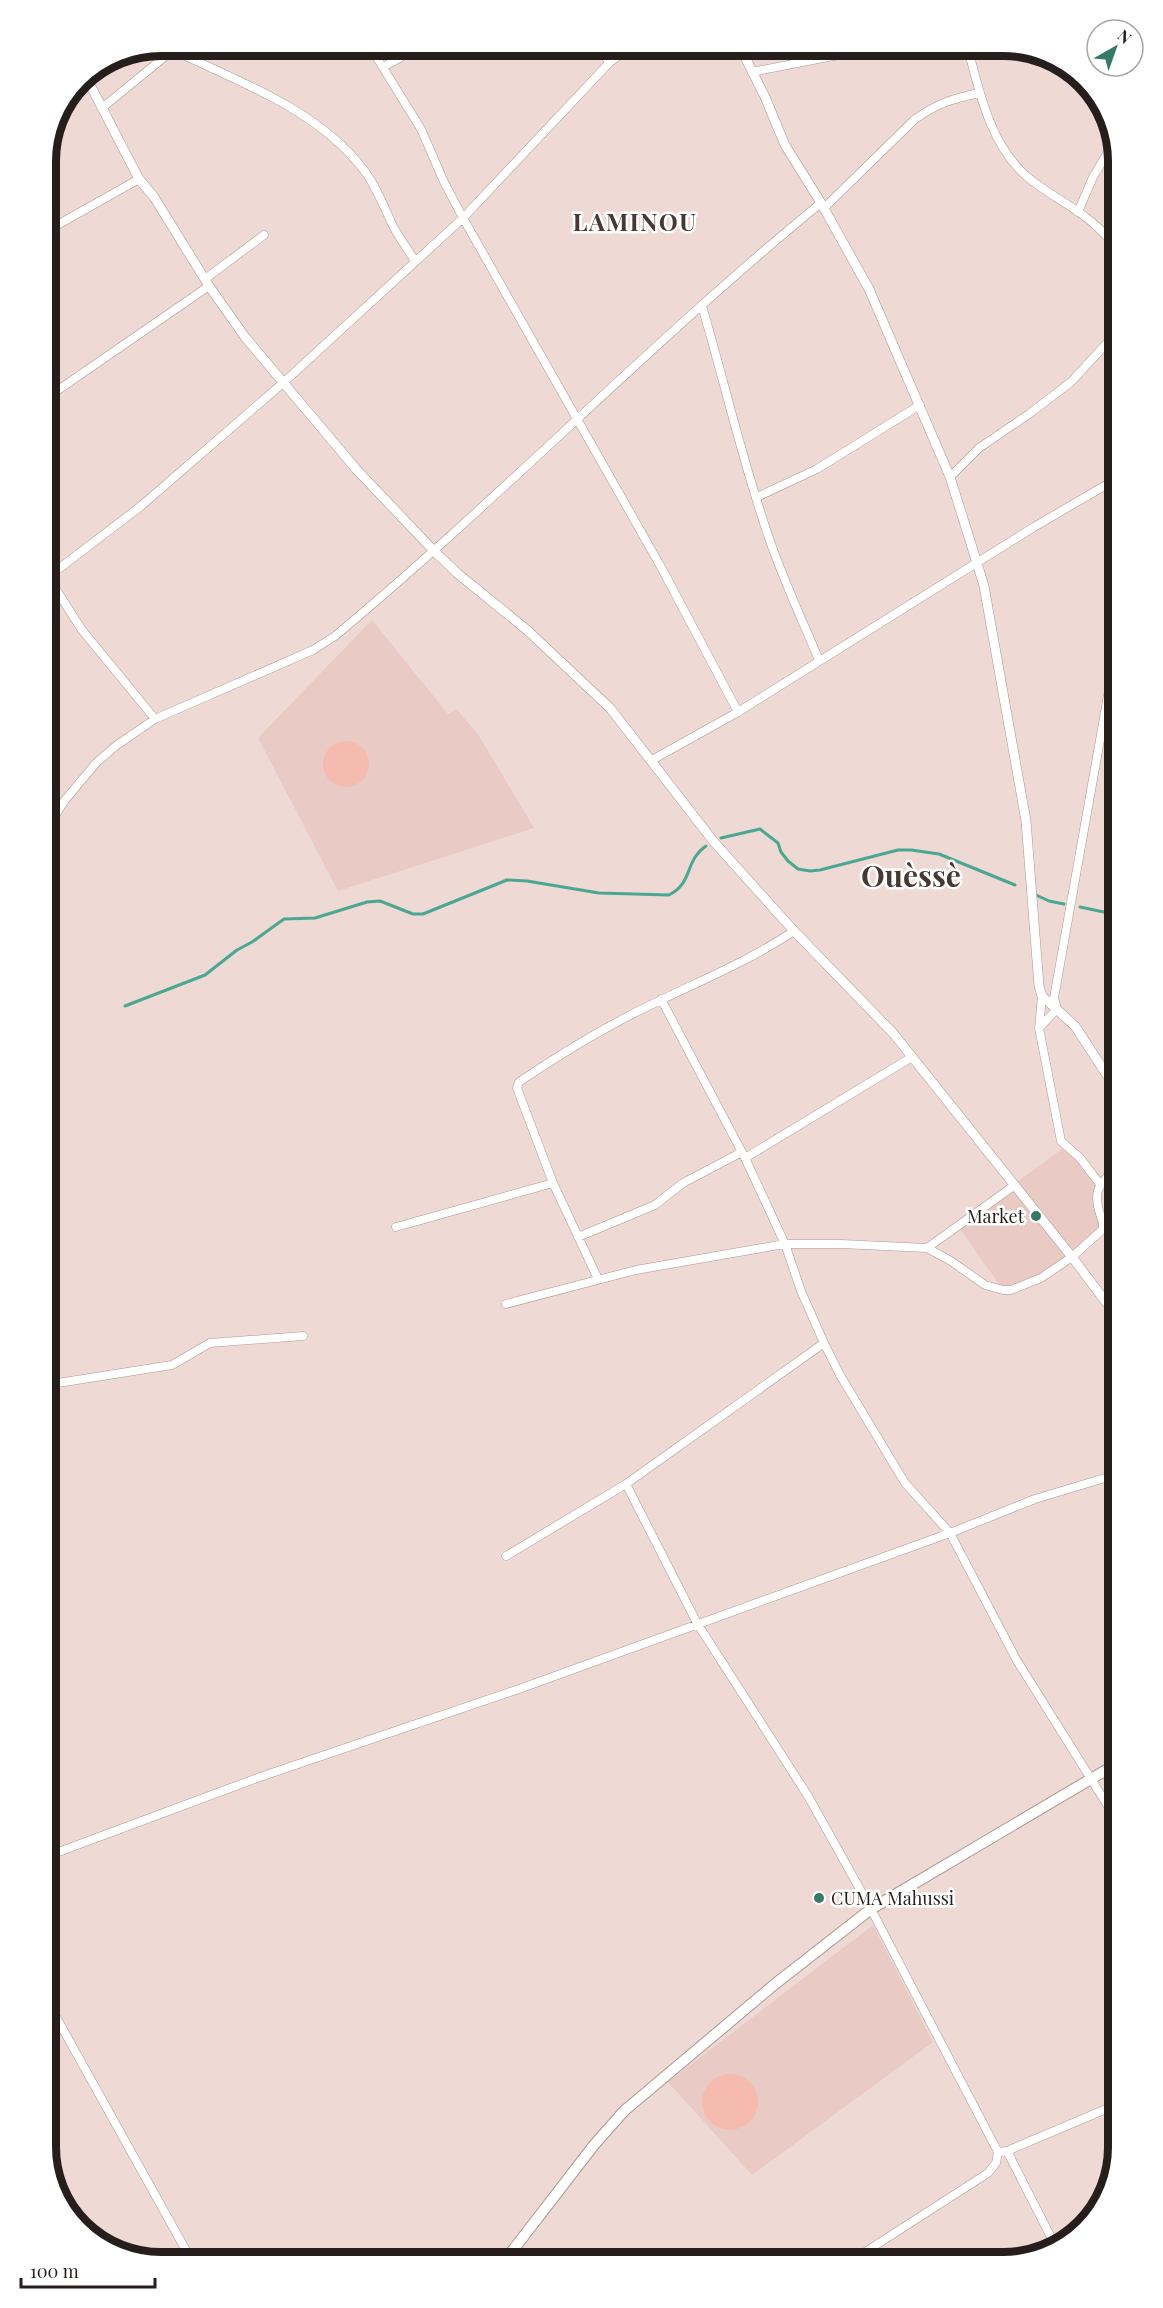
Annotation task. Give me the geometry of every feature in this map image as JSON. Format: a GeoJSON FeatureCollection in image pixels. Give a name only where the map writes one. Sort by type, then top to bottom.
{"type":"FeatureCollection","features":[{"type":"Feature","properties":{"kind":"main road"},"geometry":{"type":"LineString","coordinates":[[511,2252],[594,2145],[632,2103],[775,1984],[871,1909],[1108,1770]]}},
{"type":"Feature","properties":{"kind":"street"},"geometry":{"type":"LineString","coordinates":[[102,108],[166,56]]}},
{"type":"Feature","properties":{"kind":"street"},"geometry":{"type":"LineString","coordinates":[[191,56],[276,100],[317,125],[340,144],[365,172],[392,224],[415,261]]}},
{"type":"Feature","properties":{"kind":"street"},"geometry":{"type":"LineString","coordinates":[[376,56],[421,129],[444,182],[463,218],[661,567],[738,712]]}},
{"type":"Feature","properties":{"kind":"street"},"geometry":{"type":"LineString","coordinates":[[383,67],[403,56]]}},
{"type":"Feature","properties":{"kind":"street"},"geometry":{"type":"LineString","coordinates":[[604,56],[610,62]]}},
{"type":"Feature","properties":{"kind":"street"},"geometry":{"type":"LineString","coordinates":[[56,571],[141,506],[283,384],[463,218],[610,62],[619,56]]}},
{"type":"Feature","properties":{"kind":"street"},"geometry":{"type":"LineString","coordinates":[[744,56],[785,145],[823,205],[869,289],[950,477],[984,586],[1026,821],[1039,986],[1042,996],[1039,1028],[1057,1127],[1061,1141],[1080,1158],[1100,1184]]}},
{"type":"Feature","properties":{"kind":"street"},"geometry":{"type":"LineString","coordinates":[[752,72],[834,56]]}},
{"type":"Feature","properties":{"kind":"street"},"geometry":{"type":"LineString","coordinates":[[970,56],[990,124],[1003,146],[1023,172],[1047,192],[1092,222],[1108,238]]}},
{"type":"Feature","properties":{"kind":"street"},"geometry":{"type":"LineString","coordinates":[[89,84],[139,179],[154,197],[245,338],[283,384],[356,469],[433,550],[457,573],[527,630],[610,708],[714,842],[794,931],[885,1024],[1108,1305]]}},
{"type":"Feature","properties":{"kind":"street"},"geometry":{"type":"LineString","coordinates":[[56,813],[64,800],[97,762],[155,718],[324,644],[503,488],[748,263],[823,205],[914,120],[948,99],[980,93]]}},
{"type":"Feature","properties":{"kind":"street"},"geometry":{"type":"LineString","coordinates":[[1078,212],[1093,177],[1107,153]]}},
{"type":"Feature","properties":{"kind":"street"},"geometry":{"type":"LineString","coordinates":[[56,226],[139,179]]}},
{"type":"Feature","properties":{"kind":"street"},"geometry":{"type":"LineString","coordinates":[[56,391],[207,282],[264,235]]}},
{"type":"Feature","properties":{"kind":"street"},"geometry":{"type":"LineString","coordinates":[[702,306],[757,497],[784,580],[819,660]]}},
{"type":"Feature","properties":{"kind":"street"},"geometry":{"type":"LineString","coordinates":[[950,477],[987,442],[1065,387],[1108,342]]}},
{"type":"Feature","properties":{"kind":"street"},"geometry":{"type":"LineString","coordinates":[[757,497],[817,469],[920,405]]}},
{"type":"Feature","properties":{"kind":"street"},"geometry":{"type":"LineString","coordinates":[[652,760],[738,712],[1108,484]]}},
{"type":"Feature","properties":{"kind":"street"},"geometry":{"type":"LineString","coordinates":[[56,589],[82,630],[155,718]]}},
{"type":"Feature","properties":{"kind":"street"},"geometry":{"type":"LineString","coordinates":[[1057,1009],[1054,998],[1108,695]]}},
{"type":"Feature","properties":{"kind":"street"},"geometry":{"type":"LineString","coordinates":[[598,1279],[554,1183],[517,1088],[519,1082],[565,1051],[661,999],[751,958],[794,931]]}},
{"type":"Feature","properties":{"kind":"street"},"geometry":{"type":"LineString","coordinates":[[1042,996],[1075,1026],[1108,1077]]}},
{"type":"Feature","properties":{"kind":"street"},"geometry":{"type":"LineString","coordinates":[[661,999],[744,1155],[785,1244],[801,1291],[824,1344],[865,1419],[905,1483],[950,1533],[1016,1659],[1108,1806]]}},
{"type":"Feature","properties":{"kind":"street"},"geometry":{"type":"LineString","coordinates":[[1039,1028],[1057,1009]]}},
{"type":"Feature","properties":{"kind":"street"},"geometry":{"type":"LineString","coordinates":[[578,1237],[656,1205],[682,1184],[744,1155],[912,1057]]}},
{"type":"Feature","properties":{"kind":"street"},"geometry":{"type":"LineString","coordinates":[[506,1304],[636,1270],[785,1244],[927,1248],[951,1261],[985,1285],[1003,1290],[1022,1287],[1041,1278],[1072,1257],[1104,1227],[1097,1205],[1097,1190],[1108,1177]]}},
{"type":"Feature","properties":{"kind":"street"},"geometry":{"type":"LineString","coordinates":[[396,1227],[554,1183]]}},
{"type":"Feature","properties":{"kind":"street"},"geometry":{"type":"LineString","coordinates":[[927,1248],[1015,1185]]}},
{"type":"Feature","properties":{"kind":"street"},"geometry":{"type":"LineString","coordinates":[[56,1383],[172,1365],[210,1343],[303,1336]]}},
{"type":"Feature","properties":{"kind":"street"},"geometry":{"type":"LineString","coordinates":[[506,1556],[626,1484],[824,1344]]}},
{"type":"Feature","properties":{"kind":"street"},"geometry":{"type":"LineString","coordinates":[[56,1853],[249,1781],[519,1689],[950,1533],[1035,1499],[1108,1477]]}},
{"type":"Feature","properties":{"kind":"street"},"geometry":{"type":"LineString","coordinates":[[626,1484],[697,1623],[796,1778],[871,1909],[1052,2240]]}},
{"type":"Feature","properties":{"kind":"street"},"geometry":{"type":"LineString","coordinates":[[56,2017],[187,2252]]}},
{"type":"Feature","properties":{"kind":"street"},"geometry":{"type":"LineString","coordinates":[[865,2252],[988,2173],[1003,2151],[1108,2108]]}},
{"type":"Feature","properties":{"kind":"shaded area"},"geometry":{"type":"Polygon","coordinates":[[[372,620],[448,714],[456,709],[478,734],[534,828],[338,891],[258,738],[372,620]]]}},
{"type":"Feature","properties":{"kind":"shaded area"},"geometry":{"type":"Polygon","coordinates":[[[346,741],[362,748],[369,764],[362,780],[346,787],[330,780],[323,764],[330,748],[346,741]]]}},
{"type":"Feature","properties":{"kind":"shaded area","name":"Market"},"geometry":{"type":"Polygon","coordinates":[[[1066,1146],[1100,1184],[1097,1190],[1103,1227],[1041,1278],[1003,1290],[958,1226],[1066,1146]]]}},
{"type":"Feature","properties":{"kind":"shaded area"},"geometry":{"type":"Polygon","coordinates":[[[873,1925],[933,2042],[752,2175],[668,2082],[873,1925]]]}},
{"type":"Feature","properties":{"kind":"shaded area"},"geometry":{"type":"Polygon","coordinates":[[[724,2074],[736,2074],[746,2078],[754,2086],[758,2102],[754,2118],[746,2126],[736,2130],[724,2130],[714,2126],[706,2118],[702,2108],[702,2096],[706,2086],[714,2078],[724,2074]]]}},
{"type":"Feature","properties":{"kind":"waterway"},"geometry":{"type":"LineString","coordinates":[[721,838],[760,829],[778,843],[788,861],[798,869],[810,871],[898,850],[939,854],[1015,885]]}},
{"type":"Feature","properties":{"kind":"waterway"},"geometry":{"type":"LineString","coordinates":[[125,1006],[205,975],[237,950],[284,919],[315,918],[367,902],[380,901],[413,914],[423,914],[507,880],[527,881],[599,893],[669,895],[682,884],[694,858],[706,846]]}},
{"type":"Feature","properties":{"kind":"waterway"},"geometry":{"type":"LineString","coordinates":[[1036,895],[1064,904]]}},
{"type":"Feature","properties":{"kind":"waterway"},"geometry":{"type":"LineString","coordinates":[[1080,907],[1108,913]]}},
{"type":"Feature","properties":{"kind":"place","name":"Market"},"geometry":{"type":"Point","coordinates":[1036,1216]}},
{"type":"Feature","properties":{"kind":"place","name":"CUMA Mahussi"},"geometry":{"type":"Point","coordinates":[819,1898]}},
{"type":"Feature","properties":{"kind":"district","name":"LAMINOU"},"geometry":{"type":"Point","coordinates":[635,221]}},
{"type":"Feature","properties":{"kind":"district","name":"Ouèssè"},"geometry":{"type":"Point","coordinates":[911,875]}}]}
